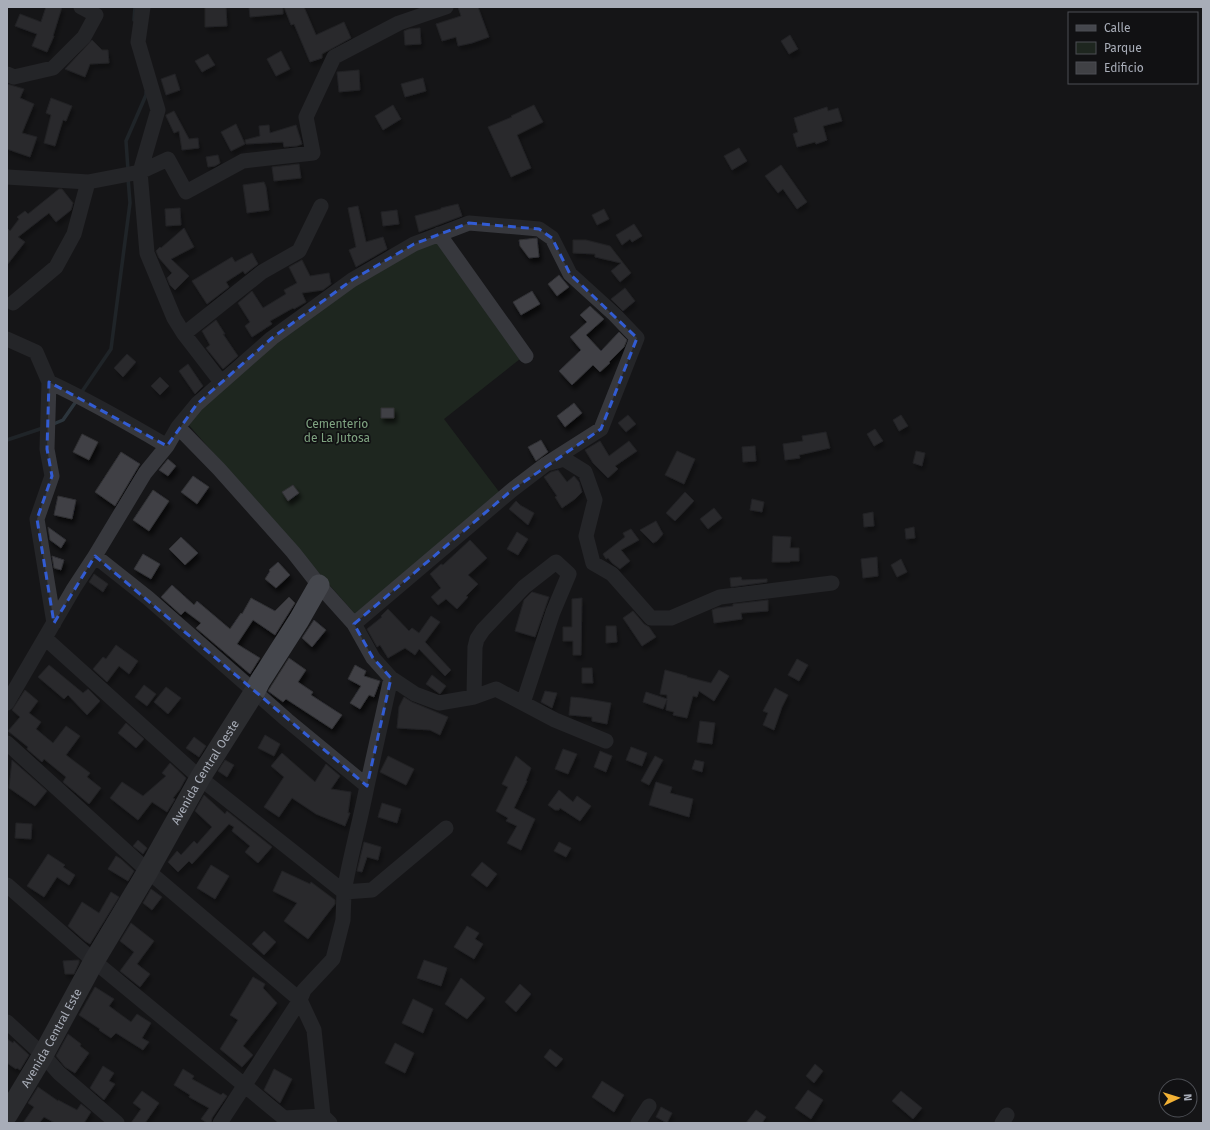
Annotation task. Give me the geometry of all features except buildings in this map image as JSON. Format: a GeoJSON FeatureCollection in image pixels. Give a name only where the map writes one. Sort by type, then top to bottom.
{"type":"FeatureCollection","features":[{"type":"Feature","properties":{"kind":"street"},"geometry":{"type":"LineString","coordinates":[[7,74],[14,77],[53,68],[84,37],[96,15],[81,7]]}},
{"type":"Feature","properties":{"kind":"street"},"geometry":{"type":"LineString","coordinates":[[143,7],[138,42],[158,110],[140,172],[147,253],[174,318],[184,334],[221,382]]}},
{"type":"Feature","properties":{"kind":"street"},"geometry":{"type":"LineString","coordinates":[[7,177],[88,182],[140,172],[168,159],[186,192],[243,161],[312,153],[306,117],[334,57],[399,23],[446,7]]}},
{"type":"Feature","properties":{"kind":"street"},"geometry":{"type":"LineString","coordinates":[[13,303],[56,267],[74,234],[88,182]]}},
{"type":"Feature","properties":{"kind":"street"},"geometry":{"type":"LineString","coordinates":[[184,334],[262,272],[299,251],[321,206]]}},
{"type":"Feature","properties":{"kind":"street"},"geometry":{"type":"LineString","coordinates":[[7,704],[74,588],[145,473],[167,446],[178,426],[197,404],[221,382],[272,338],[352,280],[414,244],[469,223],[539,229],[552,238],[570,274],[615,315],[637,338],[601,429],[546,464],[512,490],[354,624]]}},
{"type":"Feature","properties":{"kind":"street"},"geometry":{"type":"LineString","coordinates":[[439,234],[526,356]]}},
{"type":"Feature","properties":{"kind":"street"},"geometry":{"type":"LineString","coordinates":[[7,339],[36,352],[49,382],[47,449],[52,476],[37,519],[54,623]]}},
{"type":"Feature","properties":{"kind":"street"},"geometry":{"type":"LineString","coordinates":[[49,382],[72,392],[167,446]]}},
{"type":"Feature","properties":{"kind":"street"},"geometry":{"type":"LineString","coordinates":[[178,426],[256,510],[293,552],[318,585],[354,624],[373,658],[391,678],[415,694],[439,703],[474,696],[496,689],[555,720],[606,741]]}},
{"type":"Feature","properties":{"kind":"street"},"geometry":{"type":"LineString","coordinates":[[546,464],[564,459],[585,472],[595,500],[586,536],[592,563],[612,574],[651,618],[671,618],[720,597],[832,583]]}},
{"type":"Feature","properties":{"kind":"street"},"geometry":{"type":"LineString","coordinates":[[95,556],[148,598],[256,691],[287,720],[367,786]]}},
{"type":"Feature","properties":{"kind":"street"},"geometry":{"type":"LineString","coordinates":[[474,696],[475,647],[477,639],[483,630],[524,587],[556,562],[570,574],[553,612],[524,703]]}},
{"type":"Feature","properties":{"kind":"street","name":"Avenida Central Oeste"},"geometry":{"type":"LineString","coordinates":[[94,961],[148,871],[200,778],[256,691],[260,681],[299,620],[318,585]]}},
{"type":"Feature","properties":{"kind":"street"},"geometry":{"type":"LineString","coordinates":[[45,638],[200,778],[344,892],[372,890],[446,828]]}},
{"type":"Feature","properties":{"kind":"street"},"geometry":{"type":"LineString","coordinates":[[220,1123],[300,1000],[304,990],[333,959],[343,920],[344,892],[350,859],[360,821],[391,678]]}},
{"type":"Feature","properties":{"kind":"street"},"geometry":{"type":"LineString","coordinates":[[7,743],[148,871],[300,1000],[314,1030],[326,1120],[284,1118],[94,961],[7,885]]}},
{"type":"Feature","properties":{"kind":"street","name":"Avenida Central Este"},"geometry":{"type":"LineString","coordinates":[[7,1115],[44,1055],[94,961]]}},
{"type":"Feature","properties":{"kind":"street"},"geometry":{"type":"LineString","coordinates":[[7,1022],[44,1055],[59,1073],[117,1123]]}},
{"type":"Feature","properties":{"kind":"street"},"geometry":{"type":"LineString","coordinates":[[638,1123],[649,1106]]}},
{"type":"Feature","properties":{"kind":"highlighted area"},"geometry":{"type":"Polygon","coordinates":[[[469,223],[539,229],[552,238],[570,274],[637,338],[601,429],[512,490],[354,624],[373,658],[391,678],[367,786],[95,556],[54,623],[37,519],[52,476],[47,449],[49,382],[167,446],[197,404],[272,338],[352,280],[414,244],[469,223]]]}},
{"type":"Feature","properties":{"kind":"green space","name":"Cementerio de La Jutosa"},"geometry":{"type":"Polygon","coordinates":[[[438,240],[520,359],[444,419],[500,493],[355,614],[187,423],[277,340],[356,282],[416,248],[438,240]]]}},
{"type":"Feature","properties":{"kind":"waterway"},"geometry":{"type":"LineString","coordinates":[[134,20],[135,7]]}},
{"type":"Feature","properties":{"kind":"waterway"},"geometry":{"type":"LineString","coordinates":[[128,170],[126,141],[146,92]]}},
{"type":"Feature","properties":{"kind":"waterway"},"geometry":{"type":"LineString","coordinates":[[81,393],[111,349],[130,203],[128,178]]}},
{"type":"Feature","properties":{"kind":"waterway"},"geometry":{"type":"LineString","coordinates":[[51,425],[63,420],[77,400]]}},
{"type":"Feature","properties":{"kind":"waterway"},"geometry":{"type":"LineString","coordinates":[[7,440],[43,428]]}}]}
